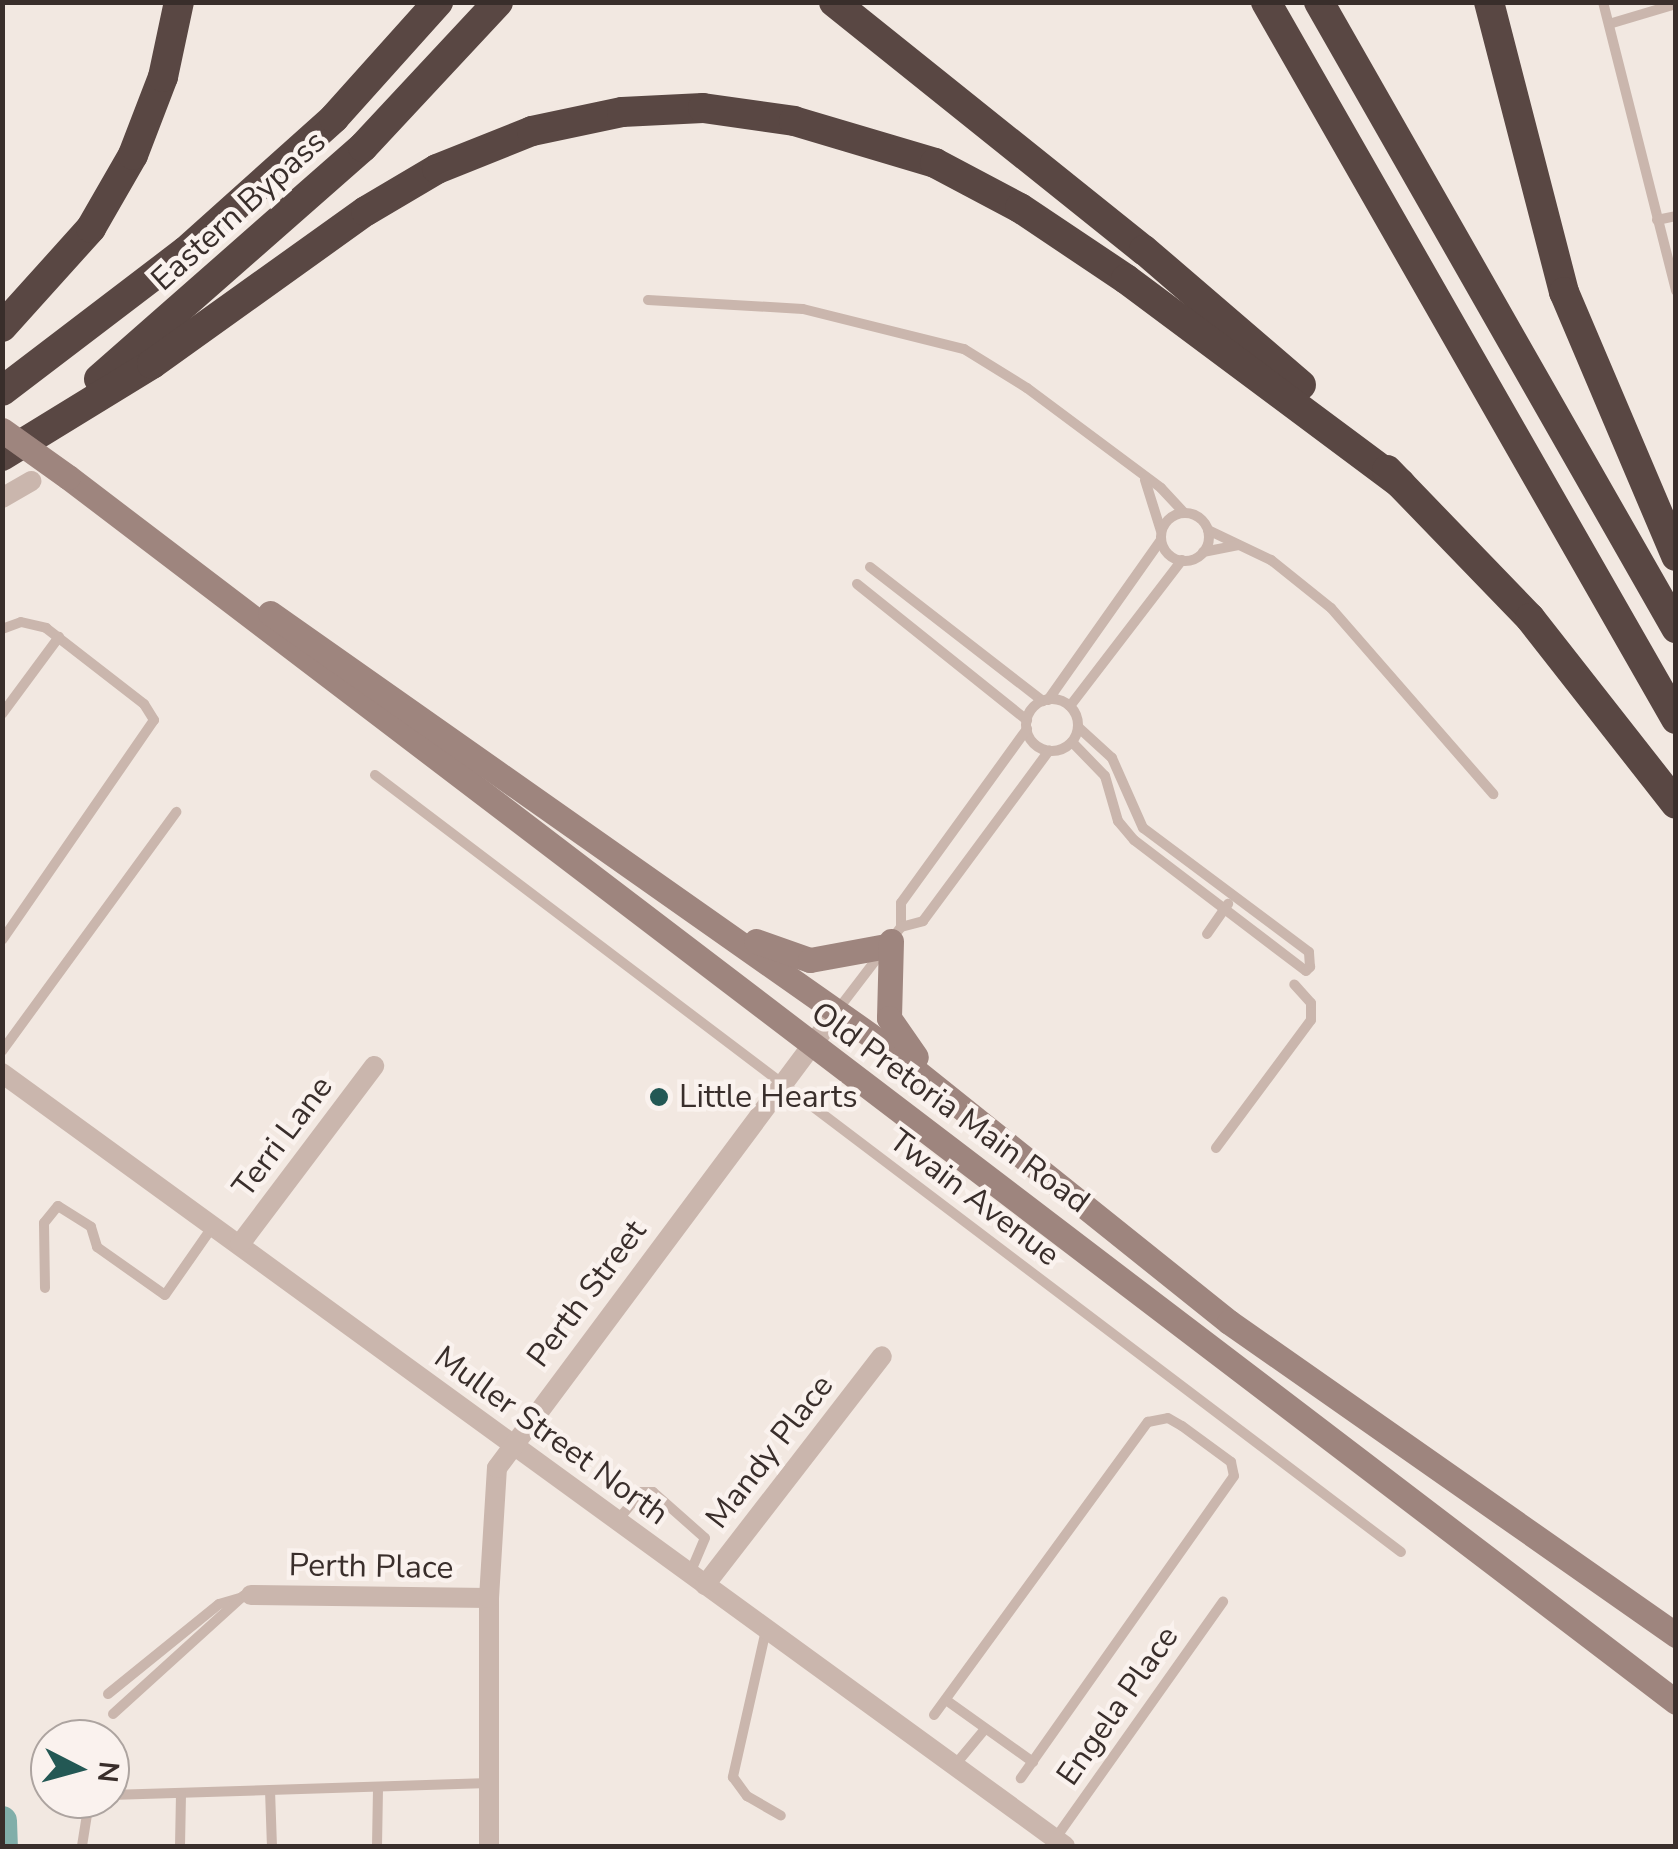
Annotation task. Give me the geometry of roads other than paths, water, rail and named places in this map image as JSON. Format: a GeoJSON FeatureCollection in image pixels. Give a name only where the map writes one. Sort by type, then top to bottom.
{"type":"FeatureCollection","features":[{"type":"Feature","properties":{"kind":"highway"},"geometry":{"type":"LineString","coordinates":[[2,327],[91,228],[134,154],[162,77],[180,2]]}},
{"type":"Feature","properties":{"kind":"highway","name":"Eastern Bypass"},"geometry":{"type":"LineString","coordinates":[[2,391],[186,251],[334,118],[438,2]]}},
{"type":"Feature","properties":{"kind":"highway","name":"Eastern Bypass"},"geometry":{"type":"LineString","coordinates":[[2,446],[82,394],[208,287],[462,47],[501,2]]}},
{"type":"Feature","properties":{"kind":"highway"},"geometry":{"type":"LineString","coordinates":[[834,2],[1144,250],[1331,411],[1530,618],[1676,804]]}},
{"type":"Feature","properties":{"kind":"highway"},"geometry":{"type":"LineString","coordinates":[[1266,2],[1676,719]]}},
{"type":"Feature","properties":{"kind":"highway"},"geometry":{"type":"LineString","coordinates":[[1319,2],[1676,628]]}},
{"type":"Feature","properties":{"kind":"highway"},"geometry":{"type":"LineString","coordinates":[[1489,2],[1564,292],[1676,556]]}},
{"type":"Feature","properties":{"kind":"highway"},"geometry":{"type":"LineString","coordinates":[[2,456],[152,364],[366,212],[437,170],[532,130],[622,112],[703,108],[794,121],[935,162],[1020,208],[1126,280],[1400,483]]}},
{"type":"Feature","properties":{"kind":"main road","name":"Old Pretoria Main Road"},"geometry":{"type":"LineString","coordinates":[[2,430],[187,566],[810,1046],[1122,1276],[1676,1702]]}},
{"type":"Feature","properties":{"kind":"main road","name":"Old Pretoria Main Road"},"geometry":{"type":"LineString","coordinates":[[187,566],[312,638],[836,1013],[1002,1136],[1262,1346],[1676,1636]]}},
{"type":"Feature","properties":{"kind":"main road"},"geometry":{"type":"LineString","coordinates":[[660,887],[796,958],[893,938],[886,1006],[896,1034],[1002,1136]]}},
{"type":"Feature","properties":{"kind":"street"},"geometry":{"type":"LineString","coordinates":[[2,498],[31,481]]}},
{"type":"Feature","properties":{"kind":"street","name":"Perth Street"},"geometry":{"type":"LineString","coordinates":[[490,1846],[492,1488],[512,1446],[836,1013]]}},
{"type":"Feature","properties":{"kind":"street","name":"Terri Lane"},"geometry":{"type":"LineString","coordinates":[[240,1244],[374,1066]]}},
{"type":"Feature","properties":{"kind":"street","name":"Muller Street North"},"geometry":{"type":"LineString","coordinates":[[2,1073],[1060,1843]]}},
{"type":"Feature","properties":{"kind":"street","name":"Mandy Place"},"geometry":{"type":"LineString","coordinates":[[698,1580],[882,1356]]}},
{"type":"Feature","properties":{"kind":"street","name":"Perth Place"},"geometry":{"type":"LineString","coordinates":[[247,1596],[489,1598]]}},
{"type":"Feature","properties":{"kind":"lane"},"geometry":{"type":"LineString","coordinates":[[1604,2],[1657,220],[1670,250],[1676,290]]}},
{"type":"Feature","properties":{"kind":"lane"},"geometry":{"type":"LineString","coordinates":[[1609,24],[1676,4]]}},
{"type":"Feature","properties":{"kind":"lane"},"geometry":{"type":"LineString","coordinates":[[1657,220],[1676,216]]}},
{"type":"Feature","properties":{"kind":"lane"},"geometry":{"type":"LineString","coordinates":[[648,300],[803,309],[964,350],[1027,388],[1208,530],[1239,544],[1331,608],[1493,794]]}},
{"type":"Feature","properties":{"kind":"lane"},"geometry":{"type":"LineString","coordinates":[[1144,479],[1161,536],[1182,560]]}},
{"type":"Feature","properties":{"kind":"lane"},"geometry":{"type":"LineString","coordinates":[[893,938],[900,903],[1161,536],[1184,513]]}},
{"type":"Feature","properties":{"kind":"lane"},"geometry":{"type":"LineString","coordinates":[[1203,552],[1208,530]]}},
{"type":"Feature","properties":{"kind":"lane"},"geometry":{"type":"LineString","coordinates":[[1070,706],[1182,560],[1239,544]]}},
{"type":"Feature","properties":{"kind":"lane"},"geometry":{"type":"LineString","coordinates":[[870,567],[961,640],[1045,700],[1070,706]]}},
{"type":"Feature","properties":{"kind":"lane"},"geometry":{"type":"LineString","coordinates":[[857,584],[948,655],[1027,724],[1034,744],[1049,751]]}},
{"type":"Feature","properties":{"kind":"lane"},"geometry":{"type":"LineString","coordinates":[[2,629],[32,623],[59,636],[144,704],[154,724],[2,940]]}},
{"type":"Feature","properties":{"kind":"lane"},"geometry":{"type":"LineString","coordinates":[[2,714],[59,636]]}},
{"type":"Feature","properties":{"kind":"lane"},"geometry":{"type":"LineString","coordinates":[[948,655],[961,640]]}},
{"type":"Feature","properties":{"kind":"lane"},"geometry":{"type":"LineString","coordinates":[[1070,706],[1078,726],[1112,758],[1143,828],[1309,952],[1310,967],[1306,971],[1124,830],[1105,776],[1072,742]]}},
{"type":"Feature","properties":{"kind":"lane"},"geometry":{"type":"LineString","coordinates":[[836,1013],[893,938],[923,921],[1049,751],[1072,742],[1078,726]]}},
{"type":"Feature","properties":{"kind":"lane","name":"Twain Avenue"},"geometry":{"type":"LineString","coordinates":[[375,775],[1401,1552]]}},
{"type":"Feature","properties":{"kind":"lane"},"geometry":{"type":"LineString","coordinates":[[1110,793],[1124,788]]}},
{"type":"Feature","properties":{"kind":"lane"},"geometry":{"type":"LineString","coordinates":[[2,1051],[176,812]]}},
{"type":"Feature","properties":{"kind":"lane"},"geometry":{"type":"LineString","coordinates":[[1207,934],[1234,895]]}},
{"type":"Feature","properties":{"kind":"lane"},"geometry":{"type":"LineString","coordinates":[[1216,1148],[1311,1020],[1311,1003],[1294,984]]}},
{"type":"Feature","properties":{"kind":"lane"},"geometry":{"type":"LineString","coordinates":[[46,1288],[44,1222],[58,1206],[91,1227],[97,1247],[166,1295],[213,1226]]}},
{"type":"Feature","properties":{"kind":"lane"},"geometry":{"type":"LineString","coordinates":[[934,1715],[1148,1422],[1168,1418],[1182,1426],[1234,1464],[1234,1476],[1021,1778]]}},
{"type":"Feature","properties":{"kind":"lane"},"geometry":{"type":"LineString","coordinates":[[616,1522],[642,1492],[653,1492],[705,1538],[698,1580]]}},
{"type":"Feature","properties":{"kind":"lane"},"geometry":{"type":"LineString","coordinates":[[108,1694],[220,1604],[247,1596]]}},
{"type":"Feature","properties":{"kind":"lane"},"geometry":{"type":"LineString","coordinates":[[113,1714],[247,1596]]}},
{"type":"Feature","properties":{"kind":"lane","name":"Engela Place"},"geometry":{"type":"LineString","coordinates":[[1060,1843],[1223,1602]]}},
{"type":"Feature","properties":{"kind":"lane"},"geometry":{"type":"LineString","coordinates":[[766,1629],[732,1777],[747,1796],[782,1816]]}},
{"type":"Feature","properties":{"kind":"lane"},"geometry":{"type":"LineString","coordinates":[[946,1700],[1032,1762]]}},
{"type":"Feature","properties":{"kind":"lane"},"geometry":{"type":"LineString","coordinates":[[954,1766],[985,1728]]}},
{"type":"Feature","properties":{"kind":"lane"},"geometry":{"type":"LineString","coordinates":[[130,1795],[490,1783]]}},
{"type":"Feature","properties":{"kind":"lane"},"geometry":{"type":"LineString","coordinates":[[376,1846],[378,1787]]}},
{"type":"Feature","properties":{"kind":"lane"},"geometry":{"type":"LineString","coordinates":[[270,1790],[272,1846]]}},
{"type":"Feature","properties":{"kind":"lane"},"geometry":{"type":"LineString","coordinates":[[180,1794],[180,1846]]}},
{"type":"Feature","properties":{"kind":"lane"},"geometry":{"type":"LineString","coordinates":[[82,1846],[86,1819]]}},
{"type":"Feature","properties":{"kind":"waterway"},"geometry":{"type":"LineString","coordinates":[[2,1821],[3,1846]]}},
{"type":"Feature","properties":{"kind":"place","name":"Little Hearts"},"geometry":{"type":"Point","coordinates":[659,1097]}}]}
